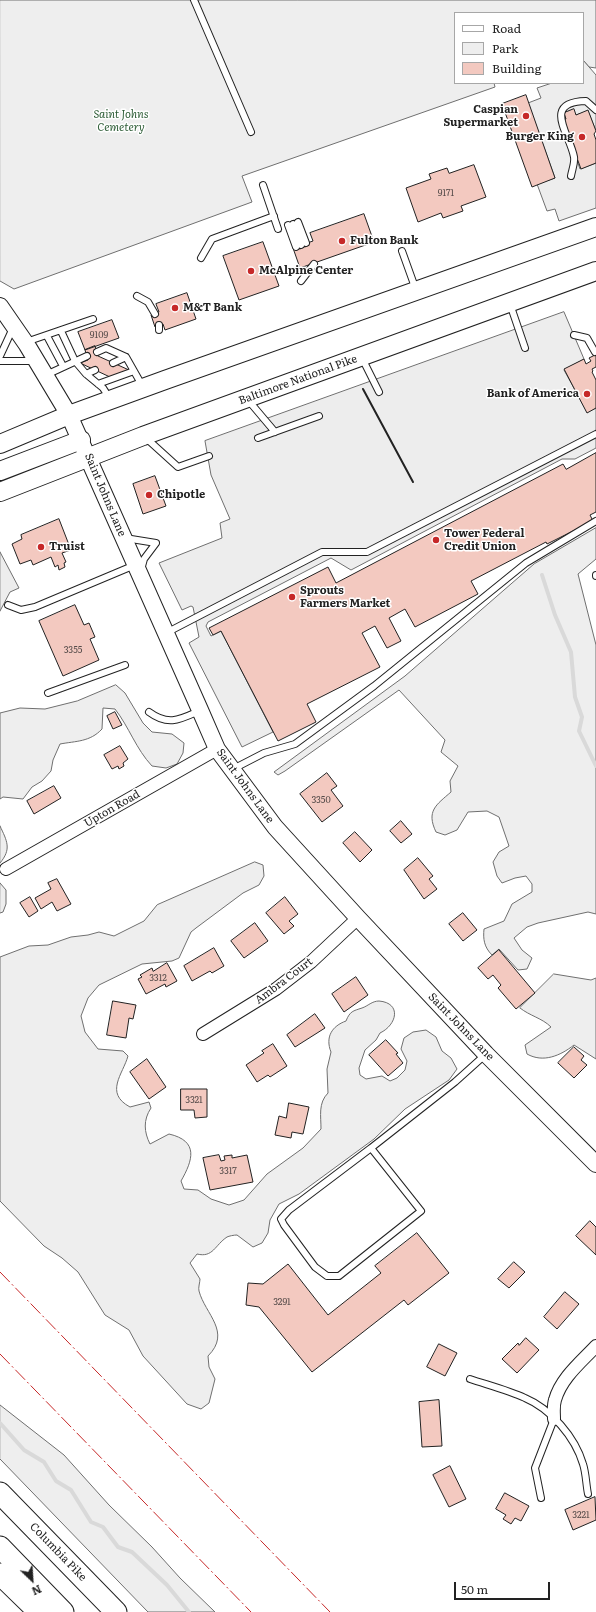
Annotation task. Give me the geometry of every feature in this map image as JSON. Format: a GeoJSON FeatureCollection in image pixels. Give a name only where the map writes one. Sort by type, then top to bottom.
{"type":"FeatureCollection","features":[{"type":"Feature","properties":{"kind":"highway","name":"Columbia Pike"},"geometry":{"type":"LineString","coordinates":[[0,1493],[116,1612]]}},
{"type":"Feature","properties":{"kind":"highway"},"geometry":{"type":"LineString","coordinates":[[0,1547],[63,1612]]}},
{"type":"Feature","properties":{"kind":"highway"},"geometry":{"type":"LineString","coordinates":[[0,1574],[39,1612]]}},
{"type":"Feature","properties":{"kind":"main road"},"geometry":{"type":"LineString","coordinates":[[0,444],[69,415],[596,227]]}},
{"type":"Feature","properties":{"kind":"main road","name":"Baltimore National Pike"},"geometry":{"type":"LineString","coordinates":[[0,492],[88,456],[596,271]]}},
{"type":"Feature","properties":{"kind":"main road"},"geometry":{"type":"LineString","coordinates":[[0,471],[81,440]]}},
{"type":"Feature","properties":{"kind":"street","name":"Saint Johns Lane"},"geometry":{"type":"LineString","coordinates":[[0,306],[26,342],[69,415],[165,634],[218,749],[275,826],[358,918],[486,1054],[596,1164]]}},
{"type":"Feature","properties":{"kind":"street","name":"Upton Road"},"geometry":{"type":"LineString","coordinates":[[6,869],[218,749]]}},
{"type":"Feature","properties":{"kind":"street","name":"Ambra Court"},"geometry":{"type":"LineString","coordinates":[[203,1034],[276,989],[311,962],[358,918]]}},
{"type":"Feature","properties":{"kind":"street"},"geometry":{"type":"LineString","coordinates":[[554,1419],[554,1401],[560,1388],[568,1376],[596,1346]]}},
{"type":"Feature","properties":{"kind":"lane"},"geometry":{"type":"LineString","coordinates":[[194,0],[251,132]]}},
{"type":"Feature","properties":{"kind":"lane"},"geometry":{"type":"LineString","coordinates":[[572,176],[574,158],[561,121],[561,113],[565,107],[582,101],[586,101],[591,104],[596,110]]}},
{"type":"Feature","properties":{"kind":"lane"},"geometry":{"type":"LineString","coordinates":[[263,185],[278,229]]}},
{"type":"Feature","properties":{"kind":"lane"},"geometry":{"type":"LineString","coordinates":[[202,258],[212,239],[274,216]]}},
{"type":"Feature","properties":{"kind":"lane"},"geometry":{"type":"LineString","coordinates":[[301,245],[293,224],[301,245]]}},
{"type":"Feature","properties":{"kind":"lane"},"geometry":{"type":"LineString","coordinates":[[402,251],[416,290]]}},
{"type":"Feature","properties":{"kind":"lane"},"geometry":{"type":"LineString","coordinates":[[301,281],[307,273],[309,265],[307,273]]}},
{"type":"Feature","properties":{"kind":"lane"},"geometry":{"type":"LineString","coordinates":[[137,296],[148,302],[155,314]]}},
{"type":"Feature","properties":{"kind":"lane"},"geometry":{"type":"LineString","coordinates":[[509,303],[525,348]]}},
{"type":"Feature","properties":{"kind":"lane"},"geometry":{"type":"LineString","coordinates":[[26,342],[93,319]]}},
{"type":"Feature","properties":{"kind":"lane"},"geometry":{"type":"LineString","coordinates":[[0,356],[14,326]]}},
{"type":"Feature","properties":{"kind":"lane"},"geometry":{"type":"LineString","coordinates":[[60,331],[75,361],[86,374],[98,384],[111,400]]}},
{"type":"Feature","properties":{"kind":"lane"},"geometry":{"type":"LineString","coordinates":[[47,336],[63,366]]}},
{"type":"Feature","properties":{"kind":"lane"},"geometry":{"type":"LineString","coordinates":[[574,336],[587,338],[595,352]]}},
{"type":"Feature","properties":{"kind":"lane"},"geometry":{"type":"LineString","coordinates":[[97,352],[106,348],[126,357],[144,388]]}},
{"type":"Feature","properties":{"kind":"lane"},"geometry":{"type":"LineString","coordinates":[[46,375],[87,356]]}},
{"type":"Feature","properties":{"kind":"lane"},"geometry":{"type":"LineString","coordinates":[[114,363],[126,357]]}},
{"type":"Feature","properties":{"kind":"lane"},"geometry":{"type":"LineString","coordinates":[[361,357],[379,392]]}},
{"type":"Feature","properties":{"kind":"lane"},"geometry":{"type":"LineString","coordinates":[[0,362],[37,361]]}},
{"type":"Feature","properties":{"kind":"lane"},"geometry":{"type":"LineString","coordinates":[[86,374],[95,370]]}},
{"type":"Feature","properties":{"kind":"lane"},"geometry":{"type":"LineString","coordinates":[[98,384],[134,371]]}},
{"type":"Feature","properties":{"kind":"lane"},"geometry":{"type":"LineString","coordinates":[[247,399],[275,432]]}},
{"type":"Feature","properties":{"kind":"lane"},"geometry":{"type":"LineString","coordinates":[[258,438],[319,416]]}},
{"type":"Feature","properties":{"kind":"lane"},"geometry":{"type":"LineString","coordinates":[[165,634],[322,552],[367,552],[596,434]]}},
{"type":"Feature","properties":{"kind":"lane"},"geometry":{"type":"LineString","coordinates":[[143,436],[178,467],[209,456]]}},
{"type":"Feature","properties":{"kind":"lane"},"geometry":{"type":"LineString","coordinates":[[232,769],[264,752],[295,744],[374,686],[526,563],[596,521]]}},
{"type":"Feature","properties":{"kind":"lane"},"geometry":{"type":"LineString","coordinates":[[8,605],[21,610],[137,570],[156,543],[124,538]]}},
{"type":"Feature","properties":{"kind":"lane"},"geometry":{"type":"LineString","coordinates":[[48,693],[125,665]]}},
{"type":"Feature","properties":{"kind":"lane"},"geometry":{"type":"LineString","coordinates":[[149,712],[159,720],[180,720],[200,710]]}},
{"type":"Feature","properties":{"kind":"lane"},"geometry":{"type":"LineString","coordinates":[[372,1148],[422,1211],[339,1276],[327,1276],[315,1267],[281,1220],[289,1210],[372,1148],[455,1082],[486,1054]]}},
{"type":"Feature","properties":{"kind":"lane"},"geometry":{"type":"LineString","coordinates":[[470,1379],[525,1398],[538,1405],[554,1419],[573,1441],[583,1464],[588,1494]]}},
{"type":"Feature","properties":{"kind":"lane"},"geometry":{"type":"LineString","coordinates":[[541,1498],[535,1468],[554,1419]]}},
{"type":"Feature","properties":{"kind":"green space","name":"Saint Johns Cemetery"},"geometry":{"type":"Polygon","coordinates":[[[0,0],[596,0],[596,68],[589,67],[584,61],[584,12],[454,12],[454,84],[494,84],[495,87],[242,176],[252,202],[14,289],[0,281],[0,0]]]}},
{"type":"Feature","properties":{"kind":"green space"},"geometry":{"type":"Polygon","coordinates":[[[596,528],[596,559],[578,574],[596,645],[596,914],[588,912],[538,923],[527,927],[514,938],[522,950],[532,958],[527,969],[518,970],[499,949],[492,955],[489,952],[485,943],[484,929],[504,921],[512,904],[532,892],[532,884],[526,876],[502,883],[497,876],[493,862],[499,852],[509,846],[499,817],[487,811],[468,812],[457,830],[445,835],[436,832],[433,825],[432,814],[437,805],[451,792],[450,781],[458,766],[441,752],[445,740],[399,690],[285,771],[278,775],[274,772],[405,676],[534,564],[596,528]]]}},
{"type":"Feature","properties":{"kind":"green space"},"geometry":{"type":"Polygon","coordinates":[[[116,685],[125,693],[143,723],[152,732],[172,734],[184,743],[183,753],[177,764],[166,768],[152,766],[141,752],[115,709],[103,708],[102,729],[88,739],[60,744],[53,760],[51,771],[42,781],[32,787],[23,799],[3,797],[0,799],[0,713],[20,708],[45,709],[77,701],[116,685]]]}},
{"type":"Feature","properties":{"kind":"green space"},"geometry":{"type":"Polygon","coordinates":[[[0,826],[5,836],[7,849],[4,858],[0,863],[0,826]]]}},
{"type":"Feature","properties":{"kind":"green space"},"geometry":{"type":"Polygon","coordinates":[[[255,862],[263,865],[264,876],[259,885],[243,893],[191,932],[179,958],[172,961],[142,964],[99,985],[88,998],[81,1016],[85,1032],[98,1049],[123,1051],[128,1056],[117,1083],[118,1096],[122,1102],[130,1107],[149,1102],[151,1108],[148,1112],[145,1126],[146,1135],[150,1144],[169,1134],[179,1137],[189,1146],[191,1152],[190,1159],[181,1181],[184,1189],[198,1190],[211,1199],[229,1205],[244,1200],[267,1174],[303,1148],[321,1129],[321,1105],[328,1093],[327,1069],[331,1052],[329,1047],[329,1037],[337,1026],[346,1021],[349,1015],[356,1010],[379,1001],[391,1006],[394,1010],[393,1020],[390,1025],[380,1033],[376,1040],[365,1050],[359,1068],[360,1075],[366,1079],[382,1076],[390,1081],[397,1078],[405,1070],[407,1061],[401,1049],[404,1038],[413,1032],[426,1030],[436,1037],[442,1051],[451,1058],[457,1069],[449,1080],[405,1109],[374,1139],[299,1194],[279,1204],[270,1220],[268,1233],[262,1243],[253,1247],[237,1235],[229,1236],[214,1250],[207,1254],[197,1254],[190,1263],[200,1279],[199,1291],[215,1323],[218,1339],[215,1347],[208,1356],[209,1367],[215,1379],[209,1403],[201,1409],[187,1404],[143,1356],[129,1330],[105,1315],[78,1272],[62,1258],[44,1246],[0,1201],[0,957],[29,946],[48,945],[71,937],[99,932],[114,936],[144,921],[157,905],[255,862]]]}},
{"type":"Feature","properties":{"kind":"green space"},"geometry":{"type":"Polygon","coordinates":[[[0,883],[6,890],[6,904],[3,912],[0,913],[0,883]]]}},
{"type":"Feature","properties":{"kind":"green space"},"geometry":{"type":"Polygon","coordinates":[[[554,974],[591,980],[596,978],[596,1059],[574,1045],[551,1057],[539,1058],[527,1054],[525,1045],[551,1027],[544,1021],[520,1008],[554,974]]]}},
{"type":"Feature","properties":{"kind":"green space"},"geometry":{"type":"Polygon","coordinates":[[[0,1405],[64,1455],[109,1505],[215,1612],[148,1612],[0,1459],[0,1405]]]}},
{"type":"Feature","properties":{"kind":"shaded area"},"geometry":{"type":"Polygon","coordinates":[[[584,61],[596,75],[596,131],[588,111],[576,115],[573,110],[564,113],[566,119],[563,120],[580,169],[596,163],[596,208],[559,221],[555,209],[547,211],[537,184],[555,178],[528,103],[541,98],[537,88],[549,84],[584,84],[584,61]]]}},
{"type":"Feature","properties":{"kind":"shaded area"},"geometry":{"type":"Polygon","coordinates":[[[564,312],[584,359],[564,370],[587,412],[596,408],[596,448],[575,459],[562,459],[351,570],[331,558],[208,622],[206,626],[211,636],[221,631],[273,732],[242,747],[189,643],[199,637],[193,607],[191,606],[182,610],[159,563],[222,538],[220,523],[230,519],[211,475],[205,441],[564,312]]]}},
{"type":"Feature","properties":{"kind":"shaded area"},"geometry":{"type":"Polygon","coordinates":[[[0,552],[19,588],[10,592],[0,611],[0,552]]]}},
{"type":"Feature","properties":{"kind":"building"},"geometry":{"type":"Polygon","coordinates":[[[526,95],[555,178],[532,187],[502,104],[526,95]]]}},
{"type":"Feature","properties":{"kind":"building","name":"Burger King"},"geometry":{"type":"Polygon","coordinates":[[[574,109],[576,115],[588,110],[596,131],[594,134],[596,140],[596,163],[581,169],[563,120],[566,119],[564,113],[574,109]]]}},
{"type":"Feature","properties":{"kind":"building"},"geometry":{"type":"Polygon","coordinates":[[[474,165],[486,197],[461,206],[463,211],[443,218],[441,213],[418,222],[406,188],[431,179],[429,174],[447,168],[449,173],[474,165]]]}},
{"type":"Feature","properties":{"kind":"building","name":"Fulton Bank"},"geometry":{"type":"Polygon","coordinates":[[[364,214],[374,242],[300,268],[293,248],[313,241],[310,233],[364,214]]]}},
{"type":"Feature","properties":{"kind":"building","name":"McAlpine Center"},"geometry":{"type":"Polygon","coordinates":[[[263,242],[279,286],[239,300],[223,256],[263,242]]]}},
{"type":"Feature","properties":{"kind":"building","name":"M&T Bank"},"geometry":{"type":"Polygon","coordinates":[[[187,293],[196,319],[165,330],[163,324],[155,327],[151,315],[159,312],[156,304],[187,293]]]}},
{"type":"Feature","properties":{"kind":"building"},"geometry":{"type":"Polygon","coordinates":[[[112,320],[119,338],[85,350],[78,332],[112,320]]]}},
{"type":"Feature","properties":{"kind":"building"},"geometry":{"type":"Polygon","coordinates":[[[95,346],[98,356],[129,370],[110,377],[80,363],[88,360],[85,350],[95,346]]]}},
{"type":"Feature","properties":{"kind":"building","name":"Bank of America"},"geometry":{"type":"Polygon","coordinates":[[[596,352],[596,367],[592,369],[592,372],[596,380],[596,408],[587,413],[564,369],[584,359],[586,364],[591,361],[589,358],[595,355],[596,352]]]}},
{"type":"Feature","properties":{"kind":"building"},"geometry":{"type":"Polygon","coordinates":[[[596,453],[596,512],[590,515],[593,521],[547,544],[546,542],[471,581],[478,594],[415,627],[405,609],[389,618],[401,641],[387,648],[375,626],[362,633],[380,667],[307,704],[316,722],[278,741],[221,631],[213,635],[209,628],[328,567],[336,583],[563,464],[566,469],[596,453]]]}},
{"type":"Feature","properties":{"kind":"building","name":"Chipotle"},"geometry":{"type":"Polygon","coordinates":[[[155,476],[166,506],[143,514],[133,484],[155,476]]]}},
{"type":"Feature","properties":{"kind":"building","name":"Truist"},"geometry":{"type":"Polygon","coordinates":[[[59,519],[71,550],[62,553],[66,562],[64,563],[65,567],[59,570],[58,565],[55,567],[51,557],[33,565],[31,560],[20,564],[12,544],[22,539],[21,535],[59,519]]]}},
{"type":"Feature","properties":{"kind":"building"},"geometry":{"type":"Polygon","coordinates":[[[75,605],[84,625],[89,623],[95,637],[90,639],[99,660],[63,676],[39,621],[75,605]]]}},
{"type":"Feature","properties":{"kind":"building"},"geometry":{"type":"Polygon","coordinates":[[[115,712],[122,725],[113,729],[107,716],[115,712]]]}},
{"type":"Feature","properties":{"kind":"building"},"geometry":{"type":"Polygon","coordinates":[[[120,746],[128,759],[123,763],[124,766],[119,769],[118,766],[112,769],[104,755],[120,746]]]}},
{"type":"Feature","properties":{"kind":"building"},"geometry":{"type":"Polygon","coordinates":[[[327,773],[337,786],[331,790],[343,806],[322,822],[300,794],[327,773]]]}},
{"type":"Feature","properties":{"kind":"building"},"geometry":{"type":"Polygon","coordinates":[[[54,786],[61,798],[34,814],[27,801],[54,786]]]}},
{"type":"Feature","properties":{"kind":"building"},"geometry":{"type":"Polygon","coordinates":[[[401,821],[412,834],[401,843],[390,831],[401,821]]]}},
{"type":"Feature","properties":{"kind":"building"},"geometry":{"type":"Polygon","coordinates":[[[355,832],[372,850],[360,862],[343,843],[355,832]]]}},
{"type":"Feature","properties":{"kind":"building"},"geometry":{"type":"Polygon","coordinates":[[[418,858],[433,876],[429,879],[437,889],[424,899],[404,870],[418,858]]]}},
{"type":"Feature","properties":{"kind":"building"},"geometry":{"type":"Polygon","coordinates":[[[57,879],[71,904],[57,911],[52,902],[41,909],[35,898],[51,889],[48,883],[57,879]]]}},
{"type":"Feature","properties":{"kind":"building"},"geometry":{"type":"Polygon","coordinates":[[[30,897],[38,911],[29,917],[20,903],[30,897]]]}},
{"type":"Feature","properties":{"kind":"building"},"geometry":{"type":"Polygon","coordinates":[[[285,897],[298,914],[289,921],[294,926],[284,934],[266,913],[285,897]]]}},
{"type":"Feature","properties":{"kind":"building"},"geometry":{"type":"Polygon","coordinates":[[[463,913],[477,930],[463,941],[449,924],[463,913]]]}},
{"type":"Feature","properties":{"kind":"building"},"geometry":{"type":"Polygon","coordinates":[[[255,923],[268,941],[244,958],[231,941],[255,923]]]}},
{"type":"Feature","properties":{"kind":"building"},"geometry":{"type":"Polygon","coordinates":[[[214,948],[224,966],[212,973],[210,971],[192,981],[184,966],[214,948]]]}},
{"type":"Feature","properties":{"kind":"building"},"geometry":{"type":"Polygon","coordinates":[[[499,950],[535,993],[516,1009],[498,988],[501,985],[493,975],[488,979],[478,968],[499,950]]]}},
{"type":"Feature","properties":{"kind":"building"},"geometry":{"type":"Polygon","coordinates":[[[167,963],[177,981],[166,987],[165,984],[146,994],[138,979],[142,977],[140,975],[152,968],[153,971],[167,963]]]}},
{"type":"Feature","properties":{"kind":"building"},"geometry":{"type":"Polygon","coordinates":[[[356,977],[368,995],[344,1012],[332,994],[356,977]]]}},
{"type":"Feature","properties":{"kind":"building"},"geometry":{"type":"Polygon","coordinates":[[[113,1001],[136,1005],[133,1019],[129,1018],[126,1038],[107,1035],[113,1001]]]}},
{"type":"Feature","properties":{"kind":"building"},"geometry":{"type":"Polygon","coordinates":[[[315,1014],[325,1028],[295,1047],[287,1035],[315,1014]]]}},
{"type":"Feature","properties":{"kind":"building"},"geometry":{"type":"Polygon","coordinates":[[[386,1040],[398,1053],[396,1054],[403,1063],[388,1076],[369,1055],[386,1040]]]}},
{"type":"Feature","properties":{"kind":"building"},"geometry":{"type":"Polygon","coordinates":[[[273,1044],[287,1066],[270,1077],[268,1075],[257,1082],[246,1065],[264,1053],[262,1051],[273,1044]]]}},
{"type":"Feature","properties":{"kind":"building"},"geometry":{"type":"Polygon","coordinates":[[[574,1047],[584,1056],[581,1060],[587,1065],[574,1078],[558,1063],[574,1047]]]}},
{"type":"Feature","properties":{"kind":"building"},"geometry":{"type":"Polygon","coordinates":[[[147,1059],[166,1087],[149,1099],[130,1072],[147,1059]]]}},
{"type":"Feature","properties":{"kind":"building"},"geometry":{"type":"Polygon","coordinates":[[[181,1089],[207,1089],[207,1117],[195,1118],[194,1110],[181,1110],[181,1089]]]}},
{"type":"Feature","properties":{"kind":"building"},"geometry":{"type":"Polygon","coordinates":[[[289,1103],[309,1107],[303,1134],[292,1132],[291,1138],[275,1135],[279,1116],[286,1118],[289,1103]]]}},
{"type":"Feature","properties":{"kind":"building"},"geometry":{"type":"Polygon","coordinates":[[[219,1155],[221,1161],[225,1160],[224,1156],[232,1155],[232,1158],[247,1155],[253,1182],[210,1190],[203,1158],[219,1155]]]}},
{"type":"Feature","properties":{"kind":"building"},"geometry":{"type":"Polygon","coordinates":[[[590,1221],[596,1227],[596,1255],[576,1236],[590,1221]]]}},
{"type":"Feature","properties":{"kind":"building"},"geometry":{"type":"Polygon","coordinates":[[[417,1233],[449,1273],[408,1305],[404,1300],[312,1372],[259,1307],[246,1305],[248,1283],[263,1284],[288,1264],[328,1315],[381,1273],[375,1266],[417,1233]]]}},
{"type":"Feature","properties":{"kind":"building"},"geometry":{"type":"Polygon","coordinates":[[[514,1262],[525,1272],[509,1288],[498,1279],[514,1262]]]}},
{"type":"Feature","properties":{"kind":"building"},"geometry":{"type":"Polygon","coordinates":[[[565,1292],[579,1304],[557,1329],[544,1317],[565,1292]]]}},
{"type":"Feature","properties":{"kind":"building"},"geometry":{"type":"Polygon","coordinates":[[[526,1338],[539,1350],[517,1373],[502,1359],[518,1343],[519,1345],[526,1338]]]}},
{"type":"Feature","properties":{"kind":"building"},"geometry":{"type":"Polygon","coordinates":[[[439,1344],[457,1353],[445,1376],[427,1367],[439,1344]]]}},
{"type":"Feature","properties":{"kind":"building"},"geometry":{"type":"Polygon","coordinates":[[[439,1400],[442,1446],[422,1447],[419,1402],[439,1400]]]}},
{"type":"Feature","properties":{"kind":"building"},"geometry":{"type":"Polygon","coordinates":[[[450,1466],[466,1499],[449,1507],[433,1475],[450,1466]]]}},
{"type":"Feature","properties":{"kind":"building"},"geometry":{"type":"Polygon","coordinates":[[[505,1493],[529,1506],[521,1521],[515,1518],[511,1524],[503,1519],[506,1515],[496,1509],[505,1493]]]}},
{"type":"Feature","properties":{"kind":"building"},"geometry":{"type":"Polygon","coordinates":[[[595,1497],[596,1520],[573,1530],[565,1510],[595,1497]]]}},
{"type":"Feature","properties":{"kind":"waterway"},"geometry":{"type":"LineString","coordinates":[[542,575],[555,615],[571,652],[575,697],[582,717],[579,731],[596,766]]}},
{"type":"Feature","properties":{"kind":"waterway"},"geometry":{"type":"LineString","coordinates":[[0,1423],[24,1450],[44,1462],[56,1481],[71,1490],[91,1522],[103,1527],[118,1547],[132,1552],[167,1585],[189,1612]]}},
{"type":"Feature","properties":{"kind":"wall"},"geometry":{"type":"LineString","coordinates":[[363,389],[413,482]]}},
{"type":"Feature","properties":{"kind":"power"},"geometry":{"type":"LineString","coordinates":[[0,1272],[330,1612]]}},
{"type":"Feature","properties":{"kind":"power"},"geometry":{"type":"LineString","coordinates":[[0,1354],[251,1612]]}},
{"type":"Feature","properties":{"kind":"place","name":"Caspian Supermarket"},"geometry":{"type":"Point","coordinates":[526,116]}},
{"type":"Feature","properties":{"kind":"place","name":"Burger King"},"geometry":{"type":"Point","coordinates":[582,137]}},
{"type":"Feature","properties":{"kind":"place","name":"Fulton Bank"},"geometry":{"type":"Point","coordinates":[342,241]}},
{"type":"Feature","properties":{"kind":"place","name":"McAlpine Center"},"geometry":{"type":"Point","coordinates":[251,271]}},
{"type":"Feature","properties":{"kind":"place","name":"M&T Bank"},"geometry":{"type":"Point","coordinates":[175,308]}},
{"type":"Feature","properties":{"kind":"place","name":"Bank of America"},"geometry":{"type":"Point","coordinates":[587,394]}},
{"type":"Feature","properties":{"kind":"place","name":"Chipotle"},"geometry":{"type":"Point","coordinates":[149,495]}},
{"type":"Feature","properties":{"kind":"place","name":"Tower Federal Credit Union"},"geometry":{"type":"Point","coordinates":[436,540]}},
{"type":"Feature","properties":{"kind":"place","name":"Truist"},"geometry":{"type":"Point","coordinates":[41,547]}},
{"type":"Feature","properties":{"kind":"place","name":"Sprouts Farmers Market"},"geometry":{"type":"Point","coordinates":[292,597]}}]}
